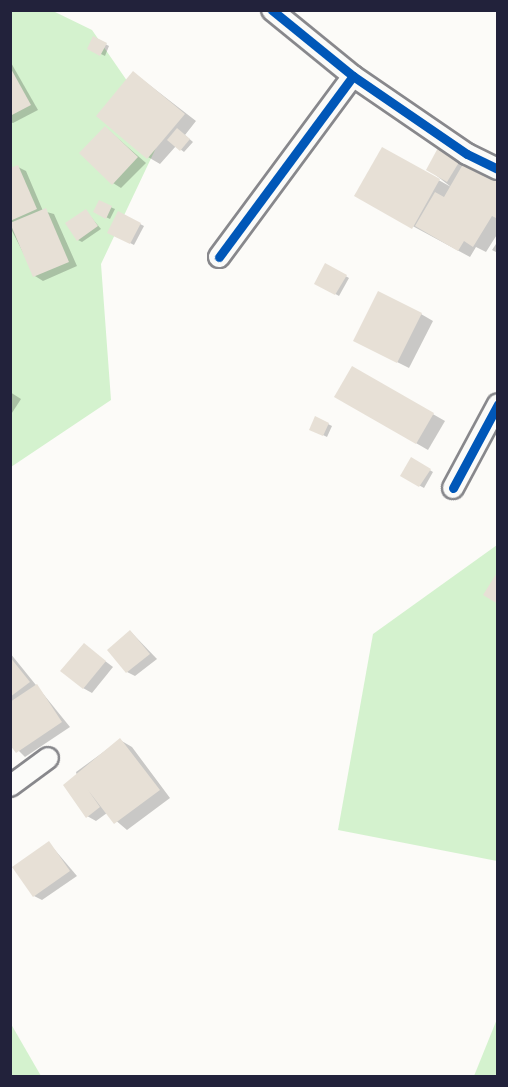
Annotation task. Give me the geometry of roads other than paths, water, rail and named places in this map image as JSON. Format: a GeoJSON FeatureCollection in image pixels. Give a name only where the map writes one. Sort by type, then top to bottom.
{"type":"FeatureCollection","features":[{"type":"Feature","properties":{"kind":"street"},"geometry":{"type":"LineString","coordinates":[[272,10],[353,76],[467,154],[498,168]]}},
{"type":"Feature","properties":{"kind":"street"},"geometry":{"type":"LineString","coordinates":[[219,256],[353,76]]}},
{"type":"Feature","properties":{"kind":"street"},"geometry":{"type":"LineString","coordinates":[[453,488],[498,404]]}},
{"type":"Feature","properties":{"kind":"street"},"geometry":{"type":"LineString","coordinates":[[10,786],[48,758]]}}]}
